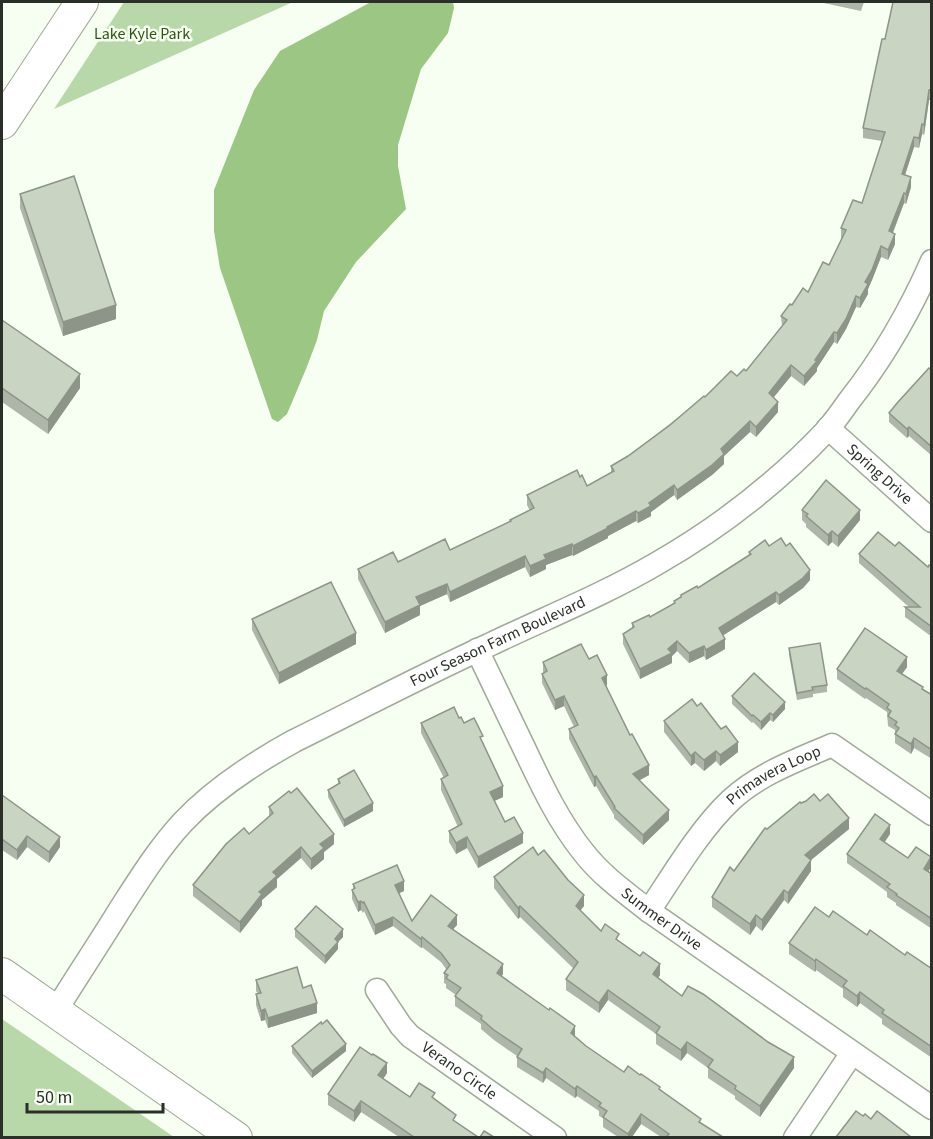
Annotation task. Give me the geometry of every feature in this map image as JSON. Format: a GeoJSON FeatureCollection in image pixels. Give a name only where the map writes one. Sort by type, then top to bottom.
{"type":"FeatureCollection","features":[{"type":"Feature","properties":{"kind":"main road"},"geometry":{"type":"LineString","coordinates":[[2,123],[82,2]]}},
{"type":"Feature","properties":{"kind":"main road"},"geometry":{"type":"LineString","coordinates":[[2,974],[236,1137]]}},
{"type":"Feature","properties":{"kind":"street","name":"Four Season Farm Boulevard"},"geometry":{"type":"LineString","coordinates":[[55,1012],[158,854],[183,822],[203,802],[239,774],[294,741],[477,650],[620,583],[689,545],[763,490],[828,428],[862,384],[905,316],[932,261]]}},
{"type":"Feature","properties":{"kind":"street","name":"Spring Drive"},"geometry":{"type":"LineString","coordinates":[[828,428],[932,521]]}},
{"type":"Feature","properties":{"kind":"street","name":"Summer Drive"},"geometry":{"type":"LineString","coordinates":[[477,650],[552,805],[585,855],[602,873],[649,911],[932,1108]]}},
{"type":"Feature","properties":{"kind":"street","name":"Primavera Loop"},"geometry":{"type":"LineString","coordinates":[[649,911],[698,840],[731,800],[778,768],[832,745],[932,814]]}},
{"type":"Feature","properties":{"kind":"street","name":"Verano Circle"},"geometry":{"type":"LineString","coordinates":[[376,990],[410,1036],[555,1137]]}},
{"type":"Feature","properties":{"kind":"street"},"geometry":{"type":"LineString","coordinates":[[795,1137],[852,1053]]}},
{"type":"Feature","properties":{"kind":"green space","name":"Lake Kyle Park"},"geometry":{"type":"Polygon","coordinates":[[[124,2],[293,2],[54,109],[124,2]]]}},
{"type":"Feature","properties":{"kind":"green space"},"geometry":{"type":"Polygon","coordinates":[[[2,1019],[174,1137],[2,1137],[2,1019]]]}},
{"type":"Feature","properties":{"kind":"shaded area"},"geometry":{"type":"Polygon","coordinates":[[[371,2],[453,2],[454,8],[448,33],[421,69],[398,145],[398,166],[406,209],[356,262],[324,311],[317,340],[306,369],[287,414],[278,422],[272,419],[220,268],[214,231],[214,190],[254,90],[280,51],[371,2]]]}},
{"type":"Feature","properties":{"kind":"building"},"geometry":{"type":"Polygon","coordinates":[[[893,2],[932,2],[932,90],[929,90],[924,125],[922,124],[919,138],[914,137],[902,174],[911,177],[889,231],[895,234],[888,250],[881,246],[865,282],[868,284],[860,298],[856,296],[846,319],[837,333],[834,332],[815,360],[817,361],[804,376],[791,365],[769,393],[778,402],[756,427],[750,421],[721,449],[724,454],[712,465],[677,490],[674,485],[649,503],[651,506],[638,513],[636,511],[573,546],[572,544],[544,555],[546,559],[530,566],[525,556],[450,592],[447,584],[416,597],[420,605],[385,622],[358,569],[393,552],[398,562],[445,539],[450,550],[534,508],[527,495],[577,470],[587,486],[614,471],[611,466],[670,425],[705,397],[731,371],[737,376],[744,369],[746,371],[787,320],[781,316],[790,304],[792,305],[803,288],[808,292],[823,262],[829,265],[846,230],[841,228],[853,200],[862,203],[885,132],[863,128],[882,39],[885,39],[893,2]]]}},
{"type":"Feature","properties":{"kind":"building"},"geometry":{"type":"Polygon","coordinates":[[[74,176],[116,305],[63,322],[20,194],[74,176]]]}},
{"type":"Feature","properties":{"kind":"building"},"geometry":{"type":"Polygon","coordinates":[[[2,320],[80,374],[48,420],[2,388],[2,320]]]}},
{"type":"Feature","properties":{"kind":"building"},"geometry":{"type":"Polygon","coordinates":[[[929,368],[932,370],[932,447],[889,413],[929,368]]]}},
{"type":"Feature","properties":{"kind":"building"},"geometry":{"type":"Polygon","coordinates":[[[826,480],[860,510],[838,536],[832,531],[828,535],[802,510],[826,480]]]}},
{"type":"Feature","properties":{"kind":"building"},"geometry":{"type":"Polygon","coordinates":[[[878,532],[895,546],[899,542],[928,567],[929,565],[932,567],[932,627],[905,607],[920,607],[859,554],[878,532]]]}},
{"type":"Feature","properties":{"kind":"building"},"geometry":{"type":"Polygon","coordinates":[[[781,538],[786,546],[790,543],[810,570],[803,578],[779,595],[776,592],[719,628],[725,639],[706,650],[704,646],[689,653],[677,641],[668,649],[672,653],[640,669],[623,634],[634,627],[632,623],[649,615],[650,617],[675,603],[674,601],[681,595],[697,586],[698,588],[751,554],[749,552],[765,540],[769,546],[781,538]]]}},
{"type":"Feature","properties":{"kind":"building"},"geometry":{"type":"Polygon","coordinates":[[[331,582],[356,633],[279,673],[252,619],[331,582]]]}},
{"type":"Feature","properties":{"kind":"building"},"geometry":{"type":"Polygon","coordinates":[[[865,628],[907,657],[897,671],[932,695],[932,750],[914,738],[911,744],[895,734],[899,728],[895,725],[897,722],[888,716],[891,711],[887,708],[889,704],[837,669],[865,628]]]}},
{"type":"Feature","properties":{"kind":"building"},"geometry":{"type":"Polygon","coordinates":[[[820,643],[827,685],[812,687],[813,690],[797,693],[789,648],[820,643]]]}},
{"type":"Feature","properties":{"kind":"building"},"geometry":{"type":"Polygon","coordinates":[[[581,644],[589,659],[597,655],[607,675],[602,678],[630,735],[632,734],[649,765],[633,774],[669,810],[643,835],[614,808],[596,776],[594,777],[569,729],[578,725],[564,696],[555,700],[542,674],[547,671],[543,662],[581,644]]]}},
{"type":"Feature","properties":{"kind":"building"},"geometry":{"type":"Polygon","coordinates":[[[754,673],[785,702],[773,715],[770,713],[761,722],[732,696],[754,673]]]}},
{"type":"Feature","properties":{"kind":"building"},"geometry":{"type":"Polygon","coordinates":[[[692,699],[697,706],[701,703],[721,729],[726,726],[738,742],[720,755],[716,751],[704,760],[695,752],[691,756],[664,721],[692,699]]]}},
{"type":"Feature","properties":{"kind":"building"},"geometry":{"type":"Polygon","coordinates":[[[454,707],[464,723],[474,718],[483,736],[480,737],[503,786],[490,792],[505,822],[514,817],[523,833],[478,857],[467,837],[456,843],[449,831],[462,824],[441,779],[448,775],[421,723],[454,707]]]}},
{"type":"Feature","properties":{"kind":"building"},"geometry":{"type":"Polygon","coordinates":[[[354,770],[373,803],[344,820],[328,790],[340,783],[338,779],[354,770]]]}},
{"type":"Feature","properties":{"kind":"building"},"geometry":{"type":"Polygon","coordinates":[[[297,788],[334,834],[320,844],[324,848],[311,859],[301,847],[273,872],[277,876],[259,892],[262,894],[240,922],[193,885],[226,844],[244,828],[249,834],[273,813],[269,807],[289,791],[291,793],[297,788]]]}},
{"type":"Feature","properties":{"kind":"building"},"geometry":{"type":"Polygon","coordinates":[[[814,794],[820,801],[828,794],[849,818],[805,855],[811,860],[788,893],[784,890],[762,920],[756,915],[750,924],[712,897],[730,867],[734,871],[765,828],[767,829],[800,802],[806,801],[814,794]]]}},
{"type":"Feature","properties":{"kind":"building"},"geometry":{"type":"Polygon","coordinates":[[[2,795],[60,837],[49,852],[27,836],[17,850],[2,839],[2,795]]]}},
{"type":"Feature","properties":{"kind":"building"},"geometry":{"type":"Polygon","coordinates":[[[875,814],[890,825],[880,839],[908,858],[916,847],[931,857],[924,869],[932,874],[932,919],[896,895],[887,887],[890,884],[847,854],[875,814]]]}},
{"type":"Feature","properties":{"kind":"building"},"geometry":{"type":"Polygon","coordinates":[[[533,847],[538,855],[544,850],[568,880],[584,895],[576,906],[601,931],[605,924],[619,934],[616,939],[640,956],[643,952],[660,964],[653,974],[682,996],[688,986],[703,994],[768,1042],[794,1057],[760,1106],[708,1067],[713,1060],[687,1042],[681,1050],[656,1033],[660,1027],[608,990],[599,1003],[566,979],[578,962],[520,906],[518,908],[494,877],[533,847]]]}},
{"type":"Feature","properties":{"kind":"building"},"geometry":{"type":"Polygon","coordinates":[[[397,865],[404,881],[395,885],[412,921],[431,895],[457,915],[448,926],[503,964],[497,973],[575,1026],[571,1033],[586,1046],[624,1072],[628,1066],[641,1074],[701,1119],[699,1122],[723,1137],[666,1137],[669,1134],[641,1114],[628,1134],[603,1117],[607,1111],[599,1106],[601,1103],[577,1086],[575,1089],[546,1068],[543,1073],[517,1057],[522,1049],[494,1030],[481,1019],[482,1016],[455,996],[461,988],[446,978],[448,975],[444,973],[450,965],[441,953],[393,917],[375,925],[364,902],[358,902],[352,890],[355,888],[353,884],[397,865]]]}},
{"type":"Feature","properties":{"kind":"building"},"geometry":{"type":"Polygon","coordinates":[[[316,906],[343,929],[335,939],[338,942],[325,956],[295,929],[316,906]]]}},
{"type":"Feature","properties":{"kind":"building"},"geometry":{"type":"Polygon","coordinates":[[[815,907],[829,917],[833,911],[867,935],[870,930],[905,955],[907,952],[932,969],[932,1047],[882,1013],[884,1010],[860,992],[857,996],[843,986],[847,981],[789,943],[815,907]]]}},
{"type":"Feature","properties":{"kind":"building"},"geometry":{"type":"Polygon","coordinates":[[[297,967],[303,988],[311,985],[317,1003],[268,1018],[265,1009],[261,1011],[256,994],[261,993],[256,980],[297,967]]]}},
{"type":"Feature","properties":{"kind":"building"},"geometry":{"type":"Polygon","coordinates":[[[327,1020],[346,1044],[312,1071],[292,1046],[321,1022],[322,1024],[327,1020]]]}},
{"type":"Feature","properties":{"kind":"building"},"geometry":{"type":"Polygon","coordinates":[[[360,1047],[387,1063],[378,1075],[410,1097],[419,1083],[435,1093],[432,1097],[456,1115],[453,1120],[478,1137],[414,1137],[361,1101],[354,1111],[328,1094],[360,1047]]]}},
{"type":"Feature","properties":{"kind":"building"},"geometry":{"type":"Polygon","coordinates":[[[856,1111],[871,1119],[877,1111],[911,1137],[836,1137],[856,1111]]]}},
{"type":"Feature","properties":{"kind":"building"},"geometry":{"type":"Polygon","coordinates":[[[484,1131],[494,1137],[480,1137],[484,1131]]]}}]}
